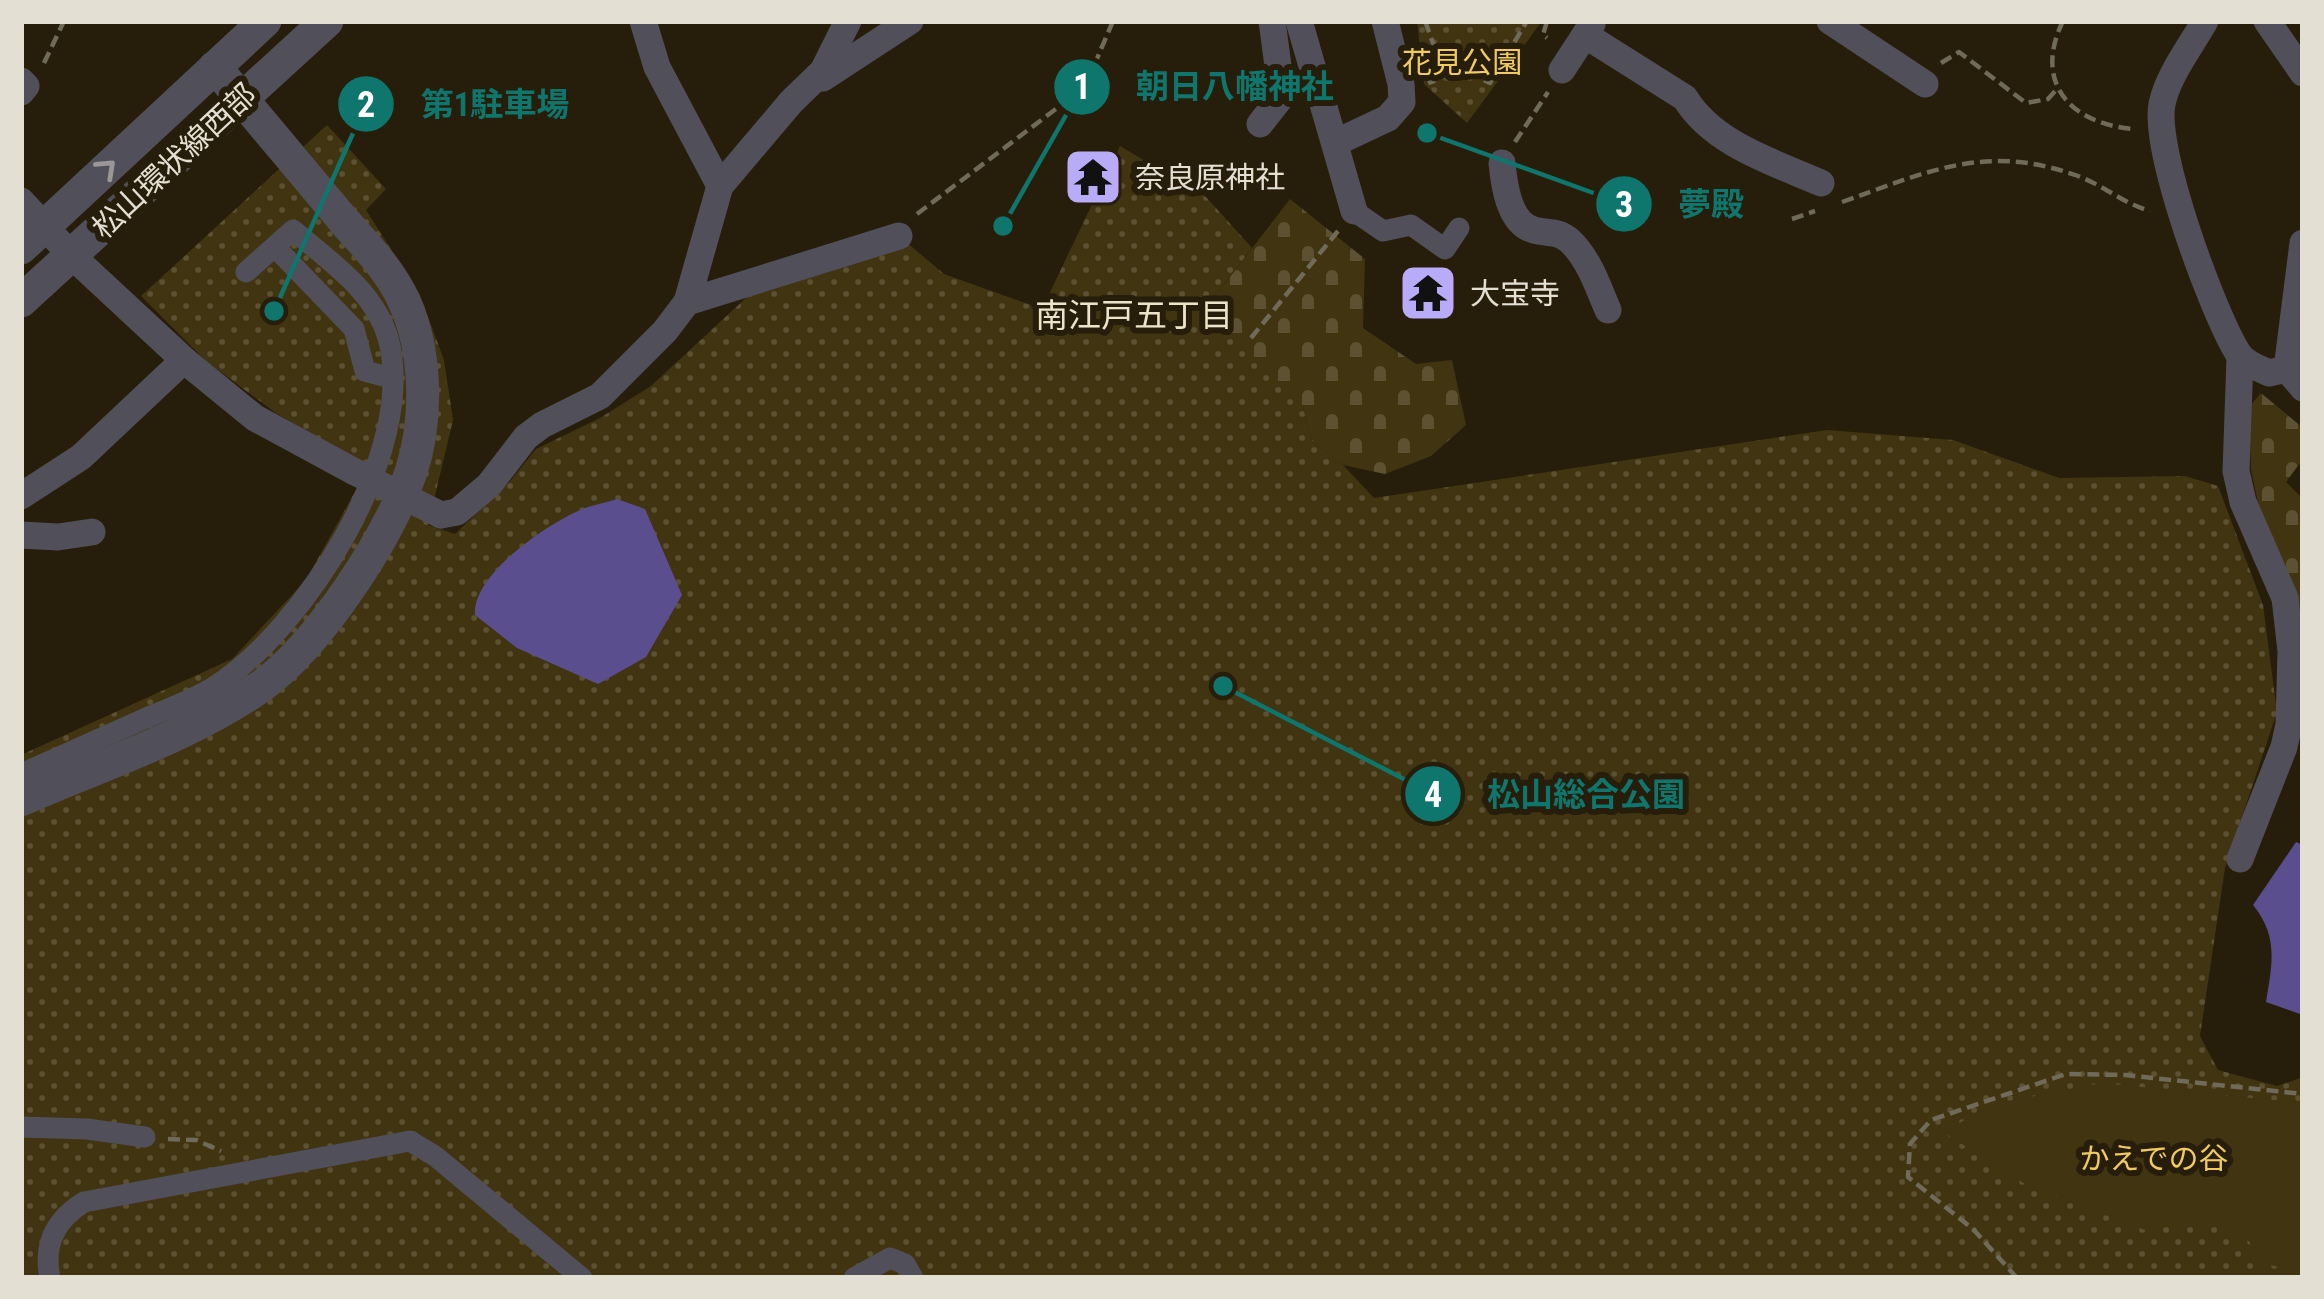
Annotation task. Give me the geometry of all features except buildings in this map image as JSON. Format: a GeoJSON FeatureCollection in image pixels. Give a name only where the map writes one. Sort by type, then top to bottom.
{"type":"FeatureCollection","features":[{"type":"Feature","properties":{"kind":"street","name":"松山環状線西部"},"geometry":{"type":"LineString","coordinates":[[33,237],[265,21]]}},
{"type":"Feature","properties":{"kind":"street","name":"松山環状線西部"},"geometry":{"type":"LineString","coordinates":[[21,301],[327,21]]}},
{"type":"Feature","properties":{"kind":"street"},"geometry":{"type":"LineString","coordinates":[[643,21],[657,67],[721,186]]}},
{"type":"Feature","properties":{"kind":"street"},"geometry":{"type":"LineString","coordinates":[[808,88],[835,53],[848,21]]}},
{"type":"Feature","properties":{"kind":"street"},"geometry":{"type":"LineString","coordinates":[[21,201],[33,237],[71,255],[184,360],[255,418],[441,515],[457,512],[489,485],[526,437],[542,424],[600,397],[665,332],[687,302],[721,186],[790,102],[910,21]]}},
{"type":"Feature","properties":{"kind":"street"},"geometry":{"type":"LineString","coordinates":[[1260,124],[1282,96],[1272,21]]}},
{"type":"Feature","properties":{"kind":"street"},"geometry":{"type":"LineString","coordinates":[[1299,21],[1354,211],[1383,231],[1411,225],[1445,249],[1460,228]]}},
{"type":"Feature","properties":{"kind":"street"},"geometry":{"type":"LineString","coordinates":[[1335,142],[1388,118],[1402,102],[1384,21]]}},
{"type":"Feature","properties":{"kind":"street"},"geometry":{"type":"LineString","coordinates":[[1830,21],[1925,84]]}},
{"type":"Feature","properties":{"kind":"street"},"geometry":{"type":"LineString","coordinates":[[2205,21],[2162,105],[2162,132],[2180,209],[2240,358],[2236,471],[2243,502],[2285,598],[2291,651],[2284,747],[2240,859]]}},
{"type":"Feature","properties":{"kind":"street"},"geometry":{"type":"LineString","coordinates":[[2267,21],[2303,73]]}},
{"type":"Feature","properties":{"kind":"street"},"geometry":{"type":"LineString","coordinates":[[1562,70],[1590,28],[1684,98],[1694,113],[1726,138],[1821,183]]}},
{"type":"Feature","properties":{"kind":"street"},"geometry":{"type":"LineString","coordinates":[[21,800],[223,712],[265,683],[304,647],[337,606],[391,516],[411,472],[422,393],[417,345],[404,302],[381,262],[214,67]]}},
{"type":"Feature","properties":{"kind":"street"},"geometry":{"type":"LineString","coordinates":[[1502,163],[1508,196],[1523,224],[1568,239],[1592,272],[1607,310]]}},
{"type":"Feature","properties":{"kind":"street"},"geometry":{"type":"LineString","coordinates":[[687,302],[907,226]]}},
{"type":"Feature","properties":{"kind":"street"},"geometry":{"type":"LineString","coordinates":[[21,773],[212,688],[281,626],[311,588],[366,498],[382,458],[391,378],[388,338],[364,291],[293,230],[247,272]]}},
{"type":"Feature","properties":{"kind":"street"},"geometry":{"type":"LineString","coordinates":[[2240,358],[2269,373],[2295,378],[2303,243]]}},
{"type":"Feature","properties":{"kind":"street"},"geometry":{"type":"LineString","coordinates":[[275,247],[353,329],[365,370],[391,378]]}},
{"type":"Feature","properties":{"kind":"street"},"geometry":{"type":"LineString","coordinates":[[21,496],[81,457],[184,360]]}},
{"type":"Feature","properties":{"kind":"street"},"geometry":{"type":"LineString","coordinates":[[21,535],[92,532]]}},
{"type":"Feature","properties":{"kind":"street"},"geometry":{"type":"LineString","coordinates":[[21,1127],[145,1137]]}},
{"type":"Feature","properties":{"kind":"street"},"geometry":{"type":"LineString","coordinates":[[50,1278],[49,1244],[56,1227],[84,1202],[410,1142],[435,1156],[582,1278]]}},
{"type":"Feature","properties":{"kind":"street"},"geometry":{"type":"LineString","coordinates":[[226,1154],[234,1159],[239,1173]]}},
{"type":"Feature","properties":{"kind":"street"},"geometry":{"type":"LineString","coordinates":[[854,1278],[886,1258],[905,1264],[913,1278]]}},
{"type":"Feature","properties":{"kind":"path"},"geometry":{"type":"LineString","coordinates":[[23,86],[39,72],[64,21]]}},
{"type":"Feature","properties":{"kind":"path"},"geometry":{"type":"LineString","coordinates":[[907,226],[1085,87],[1113,21]]}},
{"type":"Feature","properties":{"kind":"path"},"geometry":{"type":"LineString","coordinates":[[1425,21],[1438,57],[1490,83],[1527,21]]}},
{"type":"Feature","properties":{"kind":"path"},"geometry":{"type":"LineString","coordinates":[[2063,21],[2050,46],[2061,97],[2085,116],[2120,128],[2162,132]]}},
{"type":"Feature","properties":{"kind":"path"},"geometry":{"type":"LineString","coordinates":[[1925,84],[1947,57],[1959,52],[2026,103],[2048,99],[2058,88]]}},
{"type":"Feature","properties":{"kind":"path"},"geometry":{"type":"LineString","coordinates":[[1792,219],[1981,159],[2013,159],[2074,175],[2156,212],[2180,209]]}},
{"type":"Feature","properties":{"kind":"path"},"geometry":{"type":"LineString","coordinates":[[1251,338],[1354,211]]}},
{"type":"Feature","properties":{"kind":"path"},"geometry":{"type":"LineString","coordinates":[[2018,1278],[1973,1229],[1908,1177],[1910,1144],[1931,1120],[2066,1074],[2126,1075],[2303,1094]]}},
{"type":"Feature","properties":{"kind":"path"},"geometry":{"type":"LineString","coordinates":[[145,1137],[196,1141],[226,1154]]}},
{"type":"Feature","properties":{"kind":"green space","name":"花見公園"},"geometry":{"type":"Polygon","coordinates":[[[1417,21],[1542,21],[1467,123],[1424,84],[1417,21]]]}},
{"type":"Feature","properties":{"kind":"green space"},"geometry":{"type":"Polygon","coordinates":[[[327,125],[386,189],[366,210],[420,295],[444,360],[453,420],[428,525],[455,534],[536,449],[651,386],[747,297],[899,236],[944,274],[1042,309],[1120,146],[1206,197],[1252,248],[1203,312],[1303,407],[1312,441],[1374,498],[1827,430],[1953,440],[2059,478],[2185,476],[2218,486],[2263,605],[2277,712],[2225,868],[2200,1036],[2218,1070],[2277,1086],[2303,1077],[2303,1278],[21,1278],[21,755],[232,659],[306,580],[368,468],[276,413],[206,361],[141,296],[327,125]]]}},
{"type":"Feature","properties":{"kind":"green space"},"geometry":{"type":"Polygon","coordinates":[[[1290,199],[1365,259],[1363,328],[1416,364],[1452,360],[1466,425],[1431,456],[1385,474],[1343,465],[1312,441],[1303,407],[1203,312],[1290,199]]]}},
{"type":"Feature","properties":{"kind":"green space"},"geometry":{"type":"Polygon","coordinates":[[[2261,393],[2303,428],[2303,459],[2286,482],[2303,499],[2303,615],[2259,508],[2251,469],[2249,407],[2261,393]]]}},
{"type":"Feature","properties":{"kind":"green space","name":"かえでの谷"},"geometry":{"type":"Polygon","coordinates":[[[2101,1083],[2303,1103],[2303,1272],[2251,1261],[2250,1242],[2210,1220],[2145,1230],[2025,1184],[1943,1132],[1994,1104],[2101,1083]]]}},
{"type":"Feature","properties":{"kind":"shaded area"},"geometry":{"type":"Polygon","coordinates":[[[617,499],[645,509],[682,595],[646,657],[598,684],[517,648],[475,615],[485,584],[531,539],[584,508],[617,499]]]}},
{"type":"Feature","properties":{"kind":"shaded area"},"geometry":{"type":"Polygon","coordinates":[[[2296,842],[2303,845],[2303,1015],[2266,1002],[2270,940],[2253,905],[2296,842]]]}},
{"type":"Feature","properties":{"kind":"place","name":"夢殿"},"geometry":{"type":"Point","coordinates":[1427,133]}},
{"type":"Feature","properties":{"kind":"place","name":"奈良原神社"},"geometry":{"type":"Point","coordinates":[1093,177]}},
{"type":"Feature","properties":{"kind":"place","name":"朝日八幡神社"},"geometry":{"type":"Point","coordinates":[1003,226]}},
{"type":"Feature","properties":{"kind":"place","name":"大宝寺"},"geometry":{"type":"Point","coordinates":[1428,293]}},
{"type":"Feature","properties":{"kind":"place","name":"第1駐車場"},"geometry":{"type":"Point","coordinates":[274,311]}},
{"type":"Feature","properties":{"kind":"place","name":"松山総合公園"},"geometry":{"type":"Point","coordinates":[1223,686]}},
{"type":"Feature","properties":{"kind":"district","name":"南江戸五丁目"},"geometry":{"type":"Point","coordinates":[1134,315]}}]}
